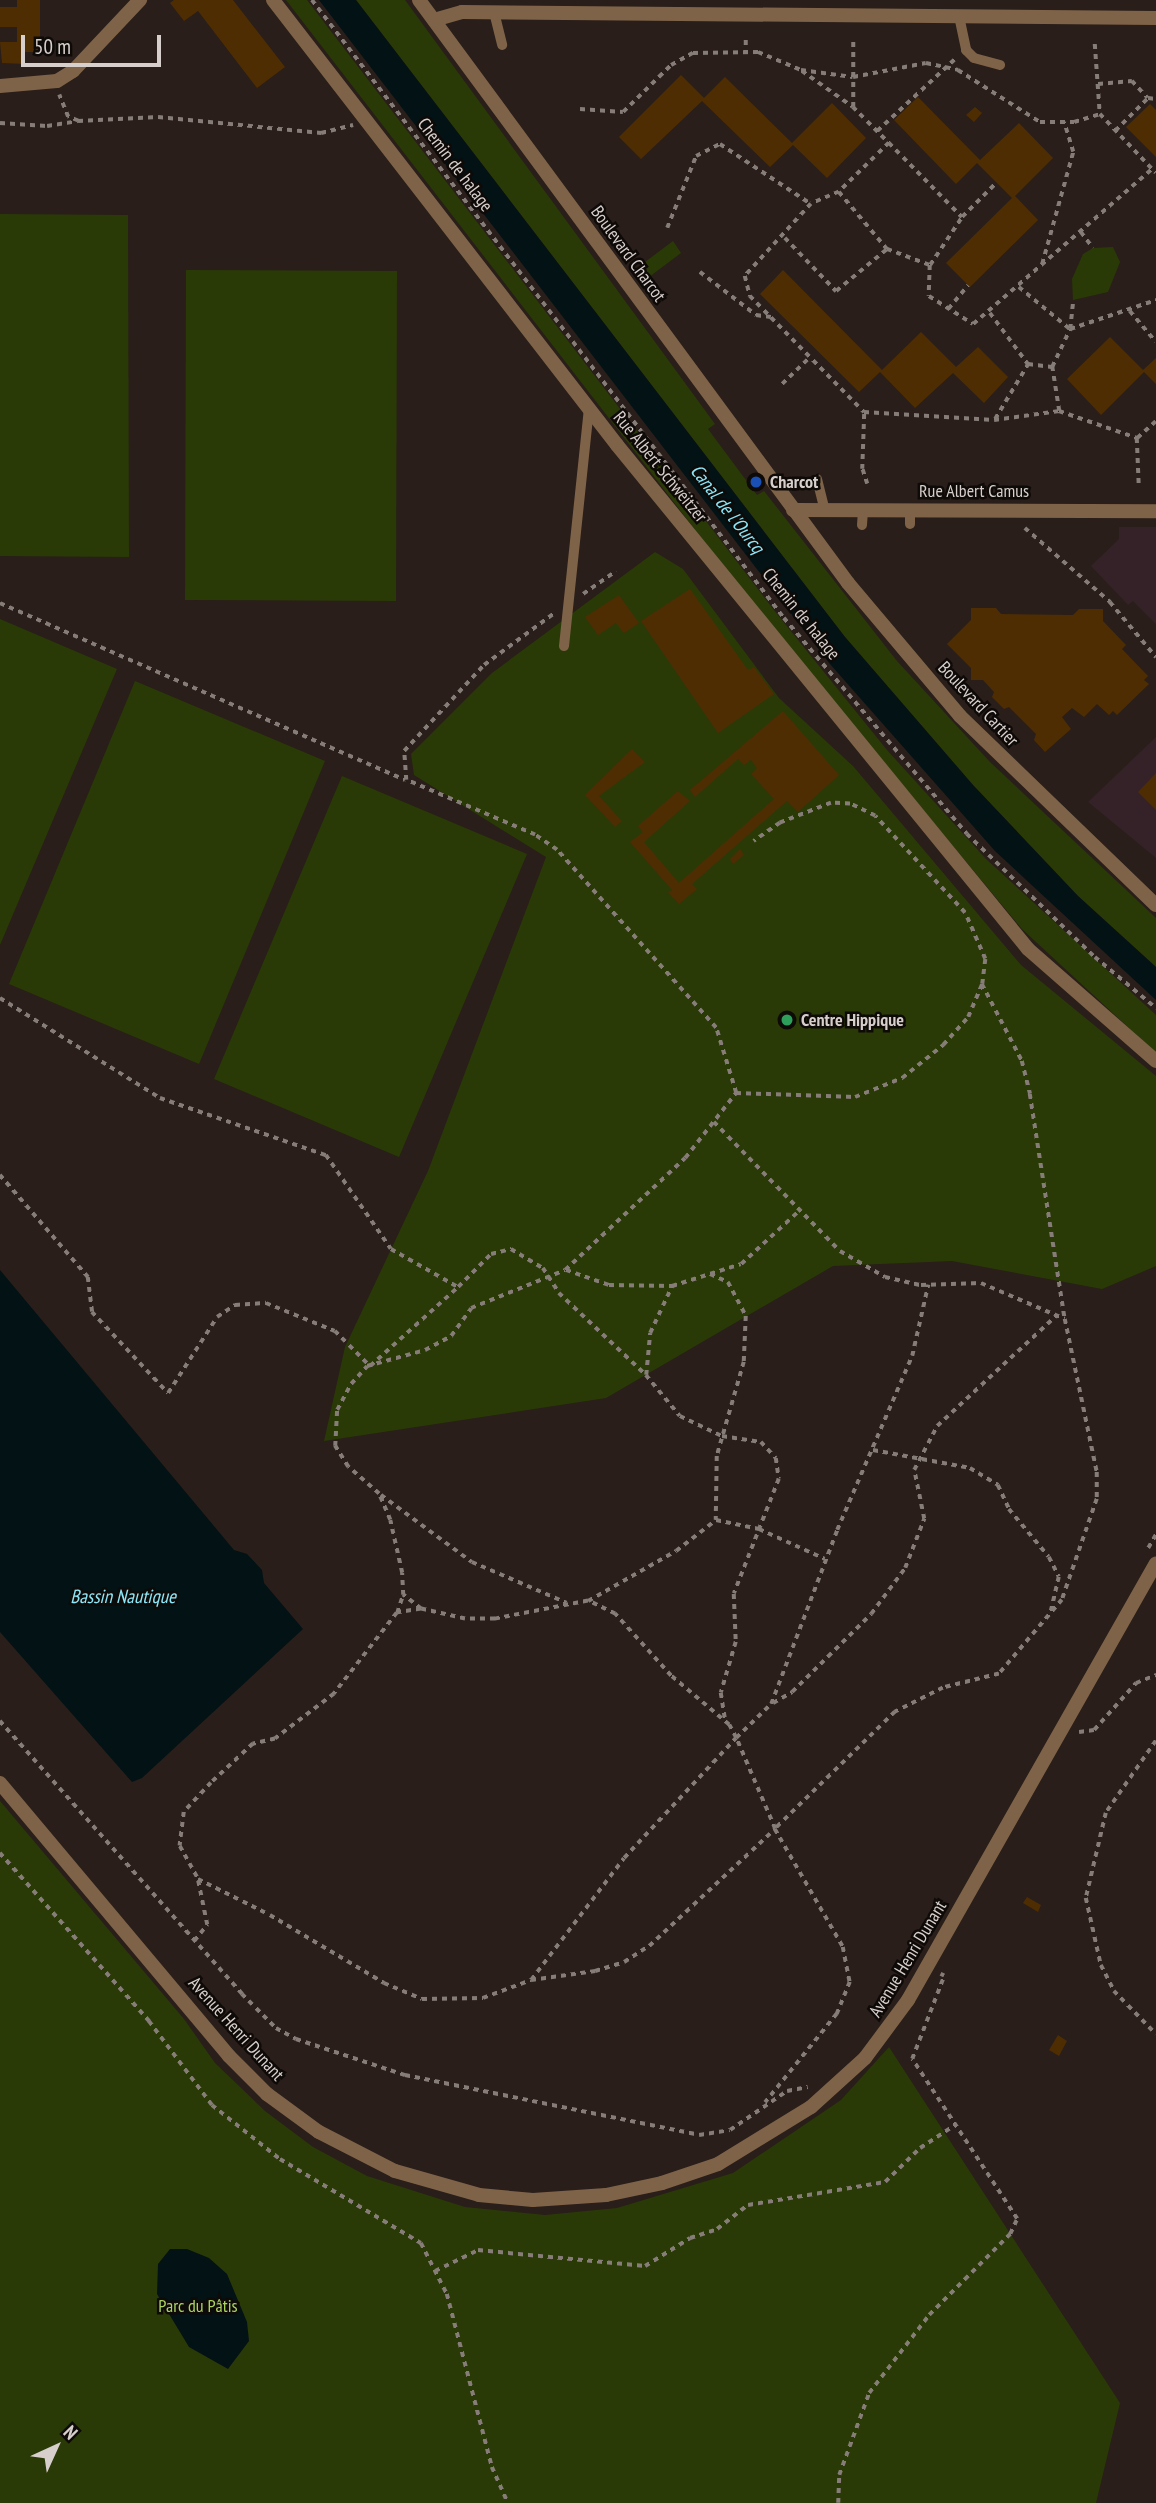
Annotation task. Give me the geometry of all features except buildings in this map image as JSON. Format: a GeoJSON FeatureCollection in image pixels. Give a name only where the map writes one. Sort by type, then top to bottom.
{"type":"FeatureCollection","features":[{"type":"Feature","properties":{"kind":"street"},"geometry":{"type":"LineString","coordinates":[[0,86],[57,81],[72,71],[140,0]]}},
{"type":"Feature","properties":{"kind":"street","name":"Rue Albert Schweitzer"},"geometry":{"type":"LineString","coordinates":[[274,0],[589,408],[1028,949],[1156,1060]]}},
{"type":"Feature","properties":{"kind":"street","name":"Boulevard Charcot"},"geometry":{"type":"LineString","coordinates":[[419,0],[793,510]]}},
{"type":"Feature","properties":{"kind":"street"},"geometry":{"type":"LineString","coordinates":[[434,20],[462,6],[494,12],[1156,18]]}},
{"type":"Feature","properties":{"kind":"street","name":"Rue Albert Camus"},"geometry":{"type":"LineString","coordinates":[[793,510],[863,509],[910,517],[969,516],[1009,510],[1156,511]]}},
{"type":"Feature","properties":{"kind":"street","name":"Boulevard Cartier"},"geometry":{"type":"LineString","coordinates":[[793,510],[960,716],[1156,905]]}},
{"type":"Feature","properties":{"kind":"street","name":"Avenue Henri Dunant"},"geometry":{"type":"LineString","coordinates":[[0,1783],[229,2056],[267,2094],[357,2154],[405,2175],[479,2195],[533,2200],[606,2195],[663,2183],[718,2164],[772,2134],[842,2082],[888,2030],[1065,1725],[1149,1561]]}},
{"type":"Feature","properties":{"kind":"lane"},"geometry":{"type":"LineString","coordinates":[[494,12],[502,45]]}},
{"type":"Feature","properties":{"kind":"lane"},"geometry":{"type":"LineString","coordinates":[[959,16],[966,50],[974,58],[1000,65]]}},
{"type":"Feature","properties":{"kind":"lane"},"geometry":{"type":"LineString","coordinates":[[564,646],[589,408]]}},
{"type":"Feature","properties":{"kind":"lane"},"geometry":{"type":"LineString","coordinates":[[817,479],[824,508]]}},
{"type":"Feature","properties":{"kind":"lane"},"geometry":{"type":"LineString","coordinates":[[862,525],[863,509]]}},
{"type":"Feature","properties":{"kind":"path","name":"Chemin de halage"},"geometry":{"type":"LineString","coordinates":[[312,0],[784,618],[967,834],[1095,957],[1156,1008]]}},
{"type":"Feature","properties":{"kind":"path"},"geometry":{"type":"LineString","coordinates":[[746,40],[746,52]]}},
{"type":"Feature","properties":{"kind":"path"},"geometry":{"type":"LineString","coordinates":[[853,41],[853,107]]}},
{"type":"Feature","properties":{"kind":"path"},"geometry":{"type":"LineString","coordinates":[[996,183],[962,217],[930,265],[929,296],[973,324],[990,313],[1154,171],[1100,114],[1095,44]]}},
{"type":"Feature","properties":{"kind":"path"},"geometry":{"type":"LineString","coordinates":[[580,109],[623,112],[680,58],[693,53],[758,52],[801,71],[853,107],[962,217]]}},
{"type":"Feature","properties":{"kind":"path"},"geometry":{"type":"LineString","coordinates":[[877,131],[960,55]]}},
{"type":"Feature","properties":{"kind":"path"},"geometry":{"type":"LineString","coordinates":[[801,71],[853,77],[926,63],[958,70],[1040,122],[1064,122],[1100,114]]}},
{"type":"Feature","properties":{"kind":"path"},"geometry":{"type":"LineString","coordinates":[[57,81],[68,117],[78,121]]}},
{"type":"Feature","properties":{"kind":"path"},"geometry":{"type":"LineString","coordinates":[[1098,84],[1132,81],[1148,98],[1156,99]]}},
{"type":"Feature","properties":{"kind":"path"},"geometry":{"type":"LineString","coordinates":[[1115,131],[1148,98]]}},
{"type":"Feature","properties":{"kind":"path"},"geometry":{"type":"LineString","coordinates":[[0,123],[47,126],[78,121],[158,117],[321,133],[343,131],[365,118]]}},
{"type":"Feature","properties":{"kind":"path"},"geometry":{"type":"LineString","coordinates":[[1042,266],[1073,152],[1064,122]]}},
{"type":"Feature","properties":{"kind":"path"},"geometry":{"type":"LineString","coordinates":[[889,143],[839,192],[811,204],[785,238],[745,276],[750,296],[864,412],[994,420],[1059,411],[1138,438]]}},
{"type":"Feature","properties":{"kind":"path"},"geometry":{"type":"LineString","coordinates":[[667,228],[696,156],[720,144],[811,204]]}},
{"type":"Feature","properties":{"kind":"path"},"geometry":{"type":"LineString","coordinates":[[839,192],[887,250],[930,265]]}},
{"type":"Feature","properties":{"kind":"path"},"geometry":{"type":"LineString","coordinates":[[1082,232],[1093,248]]}},
{"type":"Feature","properties":{"kind":"path"},"geometry":{"type":"LineString","coordinates":[[785,238],[836,291],[887,250]]}},
{"type":"Feature","properties":{"kind":"path"},"geometry":{"type":"LineString","coordinates":[[700,272],[756,315],[771,317]]}},
{"type":"Feature","properties":{"kind":"path"},"geometry":{"type":"LineString","coordinates":[[948,309],[968,285]]}},
{"type":"Feature","properties":{"kind":"path"},"geometry":{"type":"LineString","coordinates":[[1019,287],[1070,329]]}},
{"type":"Feature","properties":{"kind":"path"},"geometry":{"type":"LineString","coordinates":[[1059,411],[1052,367],[1070,329],[1073,300]]}},
{"type":"Feature","properties":{"kind":"path"},"geometry":{"type":"LineString","coordinates":[[1070,329],[1130,311],[1156,300]]}},
{"type":"Feature","properties":{"kind":"path"},"geometry":{"type":"LineString","coordinates":[[1130,311],[1156,342]]}},
{"type":"Feature","properties":{"kind":"path"},"geometry":{"type":"LineString","coordinates":[[990,313],[1028,364],[1052,367]]}},
{"type":"Feature","properties":{"kind":"path"},"geometry":{"type":"LineString","coordinates":[[782,384],[810,357]]}},
{"type":"Feature","properties":{"kind":"path"},"geometry":{"type":"LineString","coordinates":[[994,420],[1028,364]]}},
{"type":"Feature","properties":{"kind":"path"},"geometry":{"type":"LineString","coordinates":[[864,412],[862,468],[867,484]]}},
{"type":"Feature","properties":{"kind":"path"},"geometry":{"type":"LineString","coordinates":[[1139,486],[1138,438],[1156,421]]}},
{"type":"Feature","properties":{"kind":"path"},"geometry":{"type":"LineString","coordinates":[[1147,429],[1156,430]]}},
{"type":"Feature","properties":{"kind":"path"},"geometry":{"type":"LineString","coordinates":[[1009,510],[1039,544],[1110,602],[1156,657]]}},
{"type":"Feature","properties":{"kind":"path"},"geometry":{"type":"LineString","coordinates":[[406,780],[404,751],[484,665],[616,571]]}},
{"type":"Feature","properties":{"kind":"path"},"geometry":{"type":"LineString","coordinates":[[0,603],[535,835],[557,849],[716,1028],[736,1093]]}},
{"type":"Feature","properties":{"kind":"path"},"geometry":{"type":"LineString","coordinates":[[736,1093],[855,1097],[902,1078],[943,1045],[968,1017],[982,984],[985,959],[965,913],[876,816],[850,804],[831,803],[780,823],[754,841]]}},
{"type":"Feature","properties":{"kind":"path"},"geometry":{"type":"LineString","coordinates":[[198,1879],[270,1915],[384,1983],[422,1998],[482,1998],[531,1980],[595,1971],[624,1962],[649,1946],[895,1712],[943,1688],[999,1674],[1051,1613],[1075,1568],[1097,1499],[1097,1472],[1065,1319],[1031,1094],[1021,1061],[982,984]]}},
{"type":"Feature","properties":{"kind":"path"},"geometry":{"type":"LineString","coordinates":[[0,998],[160,1098],[326,1155],[391,1249],[458,1287]]}},
{"type":"Feature","properties":{"kind":"path"},"geometry":{"type":"LineString","coordinates":[[370,1366],[425,1350],[451,1336],[471,1308],[565,1270],[685,1158],[736,1093]]}},
{"type":"Feature","properties":{"kind":"path"},"geometry":{"type":"LineString","coordinates":[[714,1122],[840,1251],[885,1277],[928,1285],[981,1283],[1065,1319]]}},
{"type":"Feature","properties":{"kind":"path"},"geometry":{"type":"LineString","coordinates":[[0,1175],[88,1277],[92,1312],[168,1393],[217,1317],[235,1305],[266,1303],[335,1331],[370,1366]]}},
{"type":"Feature","properties":{"kind":"path"},"geometry":{"type":"LineString","coordinates":[[565,1270],[609,1285],[672,1286],[741,1264],[800,1210]]}},
{"type":"Feature","properties":{"kind":"path"},"geometry":{"type":"LineString","coordinates":[[569,1604],[472,1562],[379,1494],[348,1467],[335,1446],[337,1410],[351,1384],[491,1254],[511,1249],[543,1268],[547,1277],[646,1375],[680,1416],[722,1436],[761,1442],[776,1458],[779,1479],[734,1594],[736,1642],[721,1693],[726,1723]]}},
{"type":"Feature","properties":{"kind":"path"},"geometry":{"type":"LineString","coordinates":[[710,1274],[728,1282],[746,1317],[744,1362],[717,1456],[716,1520]]}},
{"type":"Feature","properties":{"kind":"path"},"geometry":{"type":"LineString","coordinates":[[771,1703],[826,1559],[912,1356],[928,1285]]}},
{"type":"Feature","properties":{"kind":"path"},"geometry":{"type":"LineString","coordinates":[[646,1375],[650,1333],[672,1286]]}},
{"type":"Feature","properties":{"kind":"path"},"geometry":{"type":"LineString","coordinates":[[531,1980],[624,1858],[771,1703],[792,1692],[871,1614],[905,1568],[924,1519],[914,1470],[937,1426],[1057,1315]]}},
{"type":"Feature","properties":{"kind":"path"},"geometry":{"type":"LineString","coordinates":[[873,1450],[970,1468],[998,1485],[1009,1509],[1049,1557],[1059,1577],[1051,1613]]}},
{"type":"Feature","properties":{"kind":"path"},"geometry":{"type":"LineString","coordinates":[[194,1941],[207,1925],[198,1879],[180,1846],[184,1812],[253,1744],[286,1732],[334,1694],[397,1613],[403,1595],[397,1548],[379,1494]]}},
{"type":"Feature","properties":{"kind":"path"},"geometry":{"type":"LineString","coordinates":[[397,1613],[421,1609],[466,1619],[495,1619],[588,1601],[676,1550],[716,1520],[759,1529],[826,1559]]}},
{"type":"Feature","properties":{"kind":"path"},"geometry":{"type":"LineString","coordinates":[[1149,1561],[1156,1534]]}},
{"type":"Feature","properties":{"kind":"path"},"geometry":{"type":"LineString","coordinates":[[403,1595],[421,1609]]}},
{"type":"Feature","properties":{"kind":"path"},"geometry":{"type":"LineString","coordinates":[[588,1601],[615,1614],[671,1675],[726,1723],[736,1738],[775,1829],[843,1947],[849,1982],[837,2014],[761,2108]]}},
{"type":"Feature","properties":{"kind":"path"},"geometry":{"type":"LineString","coordinates":[[1065,1725],[1079,1732],[1094,1730],[1136,1683],[1156,1675]]}},
{"type":"Feature","properties":{"kind":"path"},"geometry":{"type":"LineString","coordinates":[[0,1722],[194,1941],[276,2028],[357,2062],[699,2135],[730,2130],[787,2091],[815,2083]]}},
{"type":"Feature","properties":{"kind":"path"},"geometry":{"type":"LineString","coordinates":[[1156,1741],[1106,1813],[1086,1898],[1101,1965],[1114,1991],[1156,2034]]}},
{"type":"Feature","properties":{"kind":"path"},"geometry":{"type":"LineString","coordinates":[[0,1853],[149,2021],[212,2105],[280,2159],[421,2243],[447,2294],[492,2467],[508,2503]]}},
{"type":"Feature","properties":{"kind":"path"},"geometry":{"type":"LineString","coordinates":[[838,2503],[839,2475],[869,2393],[929,2315],[1010,2234],[1017,2219],[912,2059],[944,1976],[926,1968]]}},
{"type":"Feature","properties":{"kind":"path"},"geometry":{"type":"LineString","coordinates":[[435,2271],[478,2250],[645,2266],[690,2238],[717,2228],[748,2205],[885,2182],[920,2148],[956,2125]]}},
{"type":"Feature","properties":{"kind":"shaded area"},"geometry":{"type":"Polygon","coordinates":[[[1119,527],[1156,527],[1156,624],[1133,601],[1128,605],[1091,566],[1119,539],[1119,527]]]}},
{"type":"Feature","properties":{"kind":"shaded area"},"geometry":{"type":"Polygon","coordinates":[[[1156,737],[1156,858],[1088,802],[1156,737]]]}},
{"type":"Feature","properties":{"kind":"green space"},"geometry":{"type":"Polygon","coordinates":[[[286,0],[307,0],[777,614],[887,750],[986,859],[1156,1015],[1156,1053],[1022,929],[754,606],[286,0]]]}},
{"type":"Feature","properties":{"kind":"green space"},"geometry":{"type":"Polygon","coordinates":[[[356,0],[405,0],[715,424],[708,429],[757,495],[764,491],[897,661],[990,762],[1156,918],[1156,967],[1078,896],[973,785],[845,637],[356,0]]]}},
{"type":"Feature","properties":{"kind":"green space"},"geometry":{"type":"Polygon","coordinates":[[[0,214],[128,215],[129,557],[0,556],[0,214]]]}},
{"type":"Feature","properties":{"kind":"green space"},"geometry":{"type":"Polygon","coordinates":[[[673,241],[681,253],[645,280],[637,268],[673,241]]]}},
{"type":"Feature","properties":{"kind":"green space"},"geometry":{"type":"Polygon","coordinates":[[[1113,247],[1120,262],[1108,292],[1073,300],[1072,279],[1083,254],[1093,248],[1113,247]]]}},
{"type":"Feature","properties":{"kind":"green space"},"geometry":{"type":"Polygon","coordinates":[[[186,270],[397,271],[396,601],[185,600],[186,270]]]}},
{"type":"Feature","properties":{"kind":"green space","name":"Centre Hippique"},"geometry":{"type":"Polygon","coordinates":[[[655,552],[683,569],[779,698],[853,766],[1021,965],[1156,1076],[1156,1266],[1102,1289],[952,1261],[833,1266],[606,1398],[324,1441],[345,1347],[428,1171],[546,857],[414,775],[411,754],[492,673],[655,552]]]}},
{"type":"Feature","properties":{"kind":"green space"},"geometry":{"type":"Polygon","coordinates":[[[0,619],[117,669],[0,945],[0,619]]]}},
{"type":"Feature","properties":{"kind":"green space"},"geometry":{"type":"Polygon","coordinates":[[[135,681],[325,761],[199,1064],[9,984],[135,681]]]}},
{"type":"Feature","properties":{"kind":"green space"},"geometry":{"type":"Polygon","coordinates":[[[342,776],[527,854],[399,1157],[214,1079],[342,776]]]}},
{"type":"Feature","properties":{"kind":"green space","name":"Parc du Pâtis"},"geometry":{"type":"Polygon","coordinates":[[[0,1801],[184,2019],[215,2063],[265,2111],[313,2147],[367,2176],[465,2207],[545,2215],[617,2208],[733,2173],[841,2100],[889,2047],[1120,2403],[1096,2503],[0,2503],[0,1801]]]}},
{"type":"Feature","properties":{"kind":"water","name":"Canal de l'Ourcq"},"geometry":{"type":"Polygon","coordinates":[[[319,0],[356,0],[845,637],[973,785],[1078,896],[1156,967],[1156,1000],[995,851],[830,664],[319,0]]]}},
{"type":"Feature","properties":{"kind":"water","name":"Bassin Nautique"},"geometry":{"type":"Polygon","coordinates":[[[0,1270],[234,1550],[247,1554],[262,1570],[264,1583],[303,1629],[142,1778],[132,1782],[0,1632],[0,1270]]]}},
{"type":"Feature","properties":{"kind":"water"},"geometry":{"type":"Polygon","coordinates":[[[170,2249],[187,2249],[209,2258],[227,2274],[247,2322],[249,2341],[228,2369],[189,2347],[157,2294],[158,2264],[170,2249]]]}},
{"type":"Feature","properties":{"kind":"place","name":"Charcot"},"geometry":{"type":"Point","coordinates":[756,482]}},
{"type":"Feature","properties":{"kind":"place","name":"Centre Hippique"},"geometry":{"type":"Point","coordinates":[787,1020]}}]}
